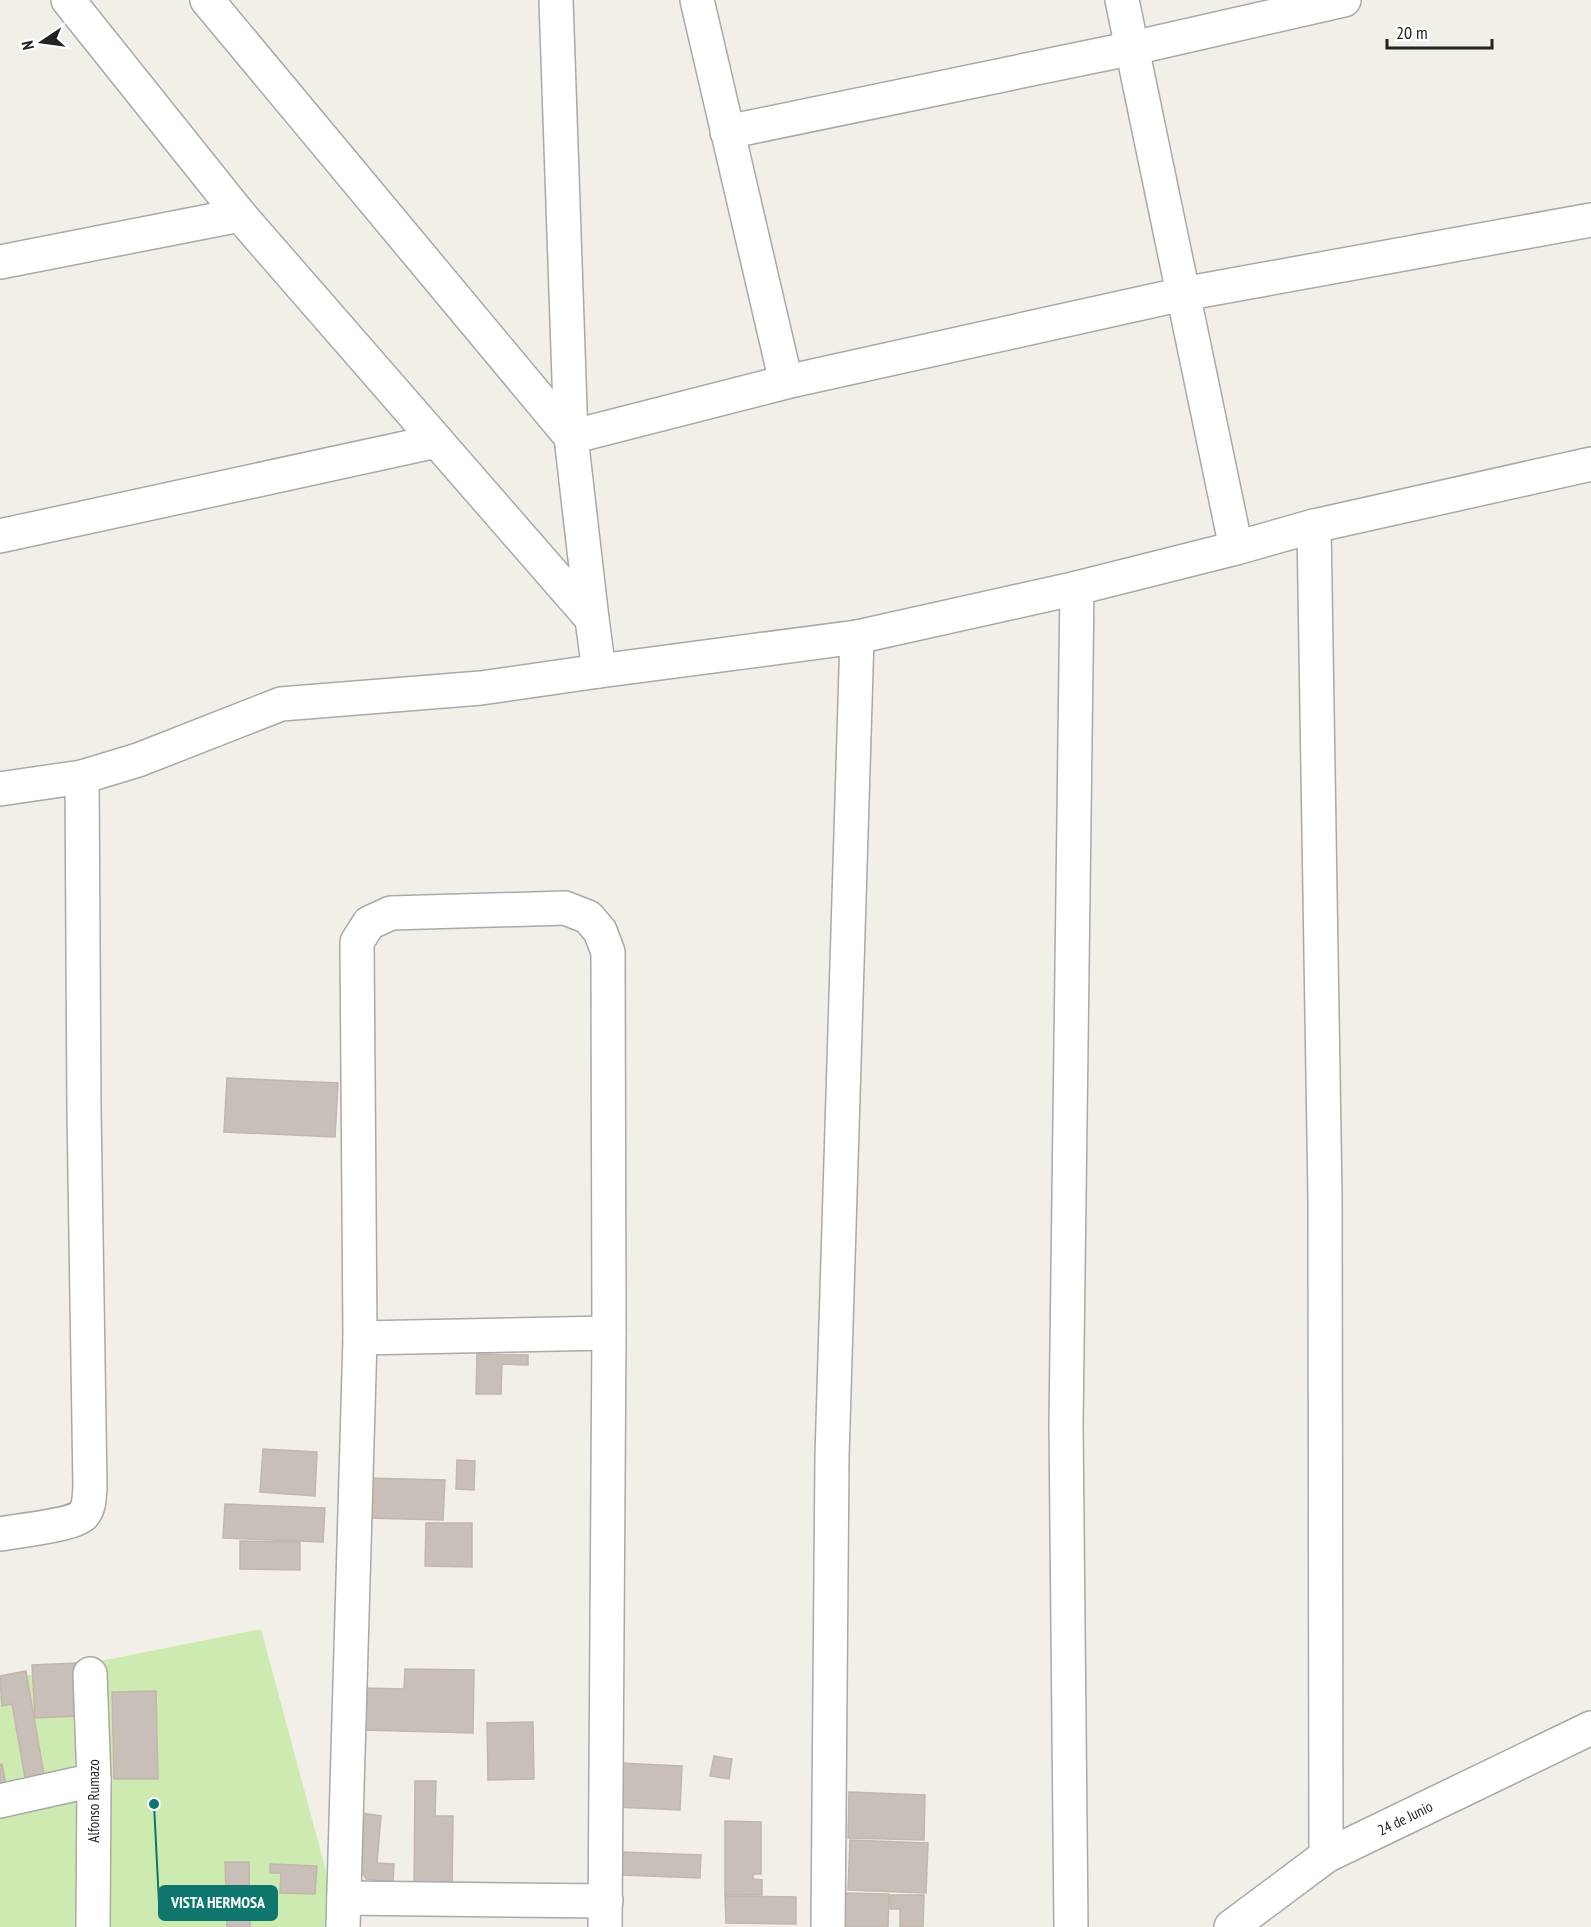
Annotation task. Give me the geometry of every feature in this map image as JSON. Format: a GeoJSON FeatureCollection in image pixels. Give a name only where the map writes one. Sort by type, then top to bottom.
{"type":"FeatureCollection","features":[{"type":"Feature","properties":{"kind":"street"},"geometry":{"type":"LineString","coordinates":[[68,0],[240,215],[592,619]]}},
{"type":"Feature","properties":{"kind":"street"},"geometry":{"type":"LineString","coordinates":[[207,0],[571,437]]}},
{"type":"Feature","properties":{"kind":"street"},"geometry":{"type":"LineString","coordinates":[[556,0],[571,437],[599,670]]}},
{"type":"Feature","properties":{"kind":"street"},"geometry":{"type":"LineString","coordinates":[[697,0],[786,382]]}},
{"type":"Feature","properties":{"kind":"street"},"geometry":{"type":"LineString","coordinates":[[1122,0],[1236,548]]}},
{"type":"Feature","properties":{"kind":"street"},"geometry":{"type":"LineString","coordinates":[[727,132],[1133,48],[1344,0]]}},
{"type":"Feature","properties":{"kind":"street"},"geometry":{"type":"LineString","coordinates":[[0,262],[240,215]]}},
{"type":"Feature","properties":{"kind":"street"},"geometry":{"type":"LineString","coordinates":[[571,437],[786,382],[1183,294],[1591,220]]}},
{"type":"Feature","properties":{"kind":"street"},"geometry":{"type":"LineString","coordinates":[[0,536],[436,441]]}},
{"type":"Feature","properties":{"kind":"street"},"geometry":{"type":"LineString","coordinates":[[0,789],[82,777],[138,760],[281,704],[481,688],[599,670],[857,637],[1077,588],[1314,526],[1591,464]]}},
{"type":"Feature","properties":{"kind":"street"},"geometry":{"type":"LineString","coordinates":[[1314,526],[1325,1197],[1326,1856]]}},
{"type":"Feature","properties":{"kind":"street"},"geometry":{"type":"LineString","coordinates":[[1071,1927],[1066,1425],[1077,588]]}},
{"type":"Feature","properties":{"kind":"street"},"geometry":{"type":"LineString","coordinates":[[828,1927],[832,1456],[857,637]]}},
{"type":"Feature","properties":{"kind":"street"},"geometry":{"type":"LineString","coordinates":[[0,1534],[69,1522],[82,1517],[88,1507],[90,1487],[82,777]]}},
{"type":"Feature","properties":{"kind":"street"},"geometry":{"type":"LineString","coordinates":[[565,908],[588,916],[600,931],[608,952],[606,1914],[343,1912],[360,1338],[357,942],[369,923],[391,913],[565,908]]}},
{"type":"Feature","properties":{"kind":"street"},"geometry":{"type":"LineString","coordinates":[[360,1338],[609,1333]]}},
{"type":"Feature","properties":{"kind":"street","name":"Alfonso Rumazo"},"geometry":{"type":"LineString","coordinates":[[90,1674],[94,1780],[93,1927]]}},
{"type":"Feature","properties":{"kind":"street","name":"24 de Junio"},"geometry":{"type":"LineString","coordinates":[[1232,1927],[1326,1856],[1591,1728]]}},
{"type":"Feature","properties":{"kind":"street"},"geometry":{"type":"LineString","coordinates":[[0,1801],[94,1780]]}},
{"type":"Feature","properties":{"kind":"green space"},"geometry":{"type":"Polygon","coordinates":[[[261,1629],[341,1927],[0,1927],[0,1681],[261,1629]]]}},
{"type":"Feature","properties":{"kind":"building"},"geometry":{"type":"Polygon","coordinates":[[[227,1078],[338,1083],[335,1137],[224,1132],[227,1078]]]}},
{"type":"Feature","properties":{"kind":"building"},"geometry":{"type":"Polygon","coordinates":[[[477,1354],[528,1355],[528,1365],[502,1364],[501,1394],[476,1394],[477,1354]]]}},
{"type":"Feature","properties":{"kind":"building"},"geometry":{"type":"Polygon","coordinates":[[[263,1449],[317,1452],[315,1496],[260,1492],[263,1449]]]}},
{"type":"Feature","properties":{"kind":"building"},"geometry":{"type":"Polygon","coordinates":[[[457,1460],[475,1461],[474,1490],[456,1489],[457,1460]]]}},
{"type":"Feature","properties":{"kind":"building"},"geometry":{"type":"Polygon","coordinates":[[[367,1478],[445,1480],[443,1520],[366,1518],[367,1478]]]}},
{"type":"Feature","properties":{"kind":"building"},"geometry":{"type":"Polygon","coordinates":[[[225,1504],[325,1508],[323,1542],[223,1538],[225,1504]]]}},
{"type":"Feature","properties":{"kind":"building"},"geometry":{"type":"Polygon","coordinates":[[[426,1523],[472,1523],[472,1567],[425,1566],[426,1523]]]}},
{"type":"Feature","properties":{"kind":"building"},"geometry":{"type":"Polygon","coordinates":[[[240,1541],[300,1542],[300,1570],[240,1569],[240,1541]]]}},
{"type":"Feature","properties":{"kind":"building"},"geometry":{"type":"Polygon","coordinates":[[[76,1663],[78,1716],[35,1718],[32,1665],[76,1663]]]}},
{"type":"Feature","properties":{"kind":"building"},"geometry":{"type":"Polygon","coordinates":[[[405,1669],[474,1670],[473,1733],[361,1730],[362,1688],[404,1689],[405,1669]]]}},
{"type":"Feature","properties":{"kind":"building"},"geometry":{"type":"Polygon","coordinates":[[[26,1671],[44,1775],[25,1778],[12,1704],[2,1706],[0,1676],[26,1671]]]}},
{"type":"Feature","properties":{"kind":"building"},"geometry":{"type":"Polygon","coordinates":[[[156,1691],[158,1779],[114,1779],[112,1692],[156,1691]]]}},
{"type":"Feature","properties":{"kind":"building"},"geometry":{"type":"Polygon","coordinates":[[[533,1722],[534,1779],[488,1780],[487,1723],[533,1722]]]}},
{"type":"Feature","properties":{"kind":"building"},"geometry":{"type":"Polygon","coordinates":[[[714,1756],[732,1759],[729,1779],[710,1776],[714,1756]]]}},
{"type":"Feature","properties":{"kind":"building"},"geometry":{"type":"Polygon","coordinates":[[[619,1763],[682,1766],[680,1810],[616,1807],[619,1763]]]}},
{"type":"Feature","properties":{"kind":"building"},"geometry":{"type":"Polygon","coordinates":[[[2,1764],[6,1785],[0,1786],[0,1765],[2,1764]]]}},
{"type":"Feature","properties":{"kind":"building"},"geometry":{"type":"Polygon","coordinates":[[[415,1781],[436,1781],[435,1816],[453,1816],[452,1890],[414,1890],[415,1781]]]}},
{"type":"Feature","properties":{"kind":"building"},"geometry":{"type":"Polygon","coordinates":[[[849,1792],[925,1795],[924,1840],[848,1838],[849,1792]]]}},
{"type":"Feature","properties":{"kind":"building"},"geometry":{"type":"Polygon","coordinates":[[[362,1813],[381,1816],[377,1863],[394,1864],[393,1882],[366,1879],[360,1868],[362,1813]]]}},
{"type":"Feature","properties":{"kind":"building"},"geometry":{"type":"Polygon","coordinates":[[[725,1821],[761,1822],[761,1874],[753,1874],[753,1879],[762,1880],[762,1895],[725,1895],[725,1821]]]}},
{"type":"Feature","properties":{"kind":"building"},"geometry":{"type":"Polygon","coordinates":[[[850,1840],[928,1843],[926,1893],[848,1890],[850,1840]]]}},
{"type":"Feature","properties":{"kind":"building"},"geometry":{"type":"Polygon","coordinates":[[[622,1852],[701,1855],[700,1878],[621,1875],[622,1852]]]}},
{"type":"Feature","properties":{"kind":"building"},"geometry":{"type":"Polygon","coordinates":[[[225,1862],[249,1862],[250,1927],[227,1927],[225,1862]]]}},
{"type":"Feature","properties":{"kind":"building"},"geometry":{"type":"Polygon","coordinates":[[[270,1864],[317,1866],[315,1894],[280,1893],[281,1873],[270,1873],[270,1864]]]}},
{"type":"Feature","properties":{"kind":"building"},"geometry":{"type":"Polygon","coordinates":[[[841,1893],[889,1894],[888,1927],[840,1927],[841,1893]]]}},
{"type":"Feature","properties":{"kind":"building"},"geometry":{"type":"Polygon","coordinates":[[[890,1895],[924,1895],[923,1927],[900,1927],[900,1909],[890,1909],[890,1895]]]}},
{"type":"Feature","properties":{"kind":"building"},"geometry":{"type":"Polygon","coordinates":[[[725,1896],[796,1897],[796,1924],[726,1923],[725,1896]]]}},
{"type":"Feature","properties":{"kind":"place","name":"VISTA HERMOSA"},"geometry":{"type":"Point","coordinates":[154,1804]}}]}
